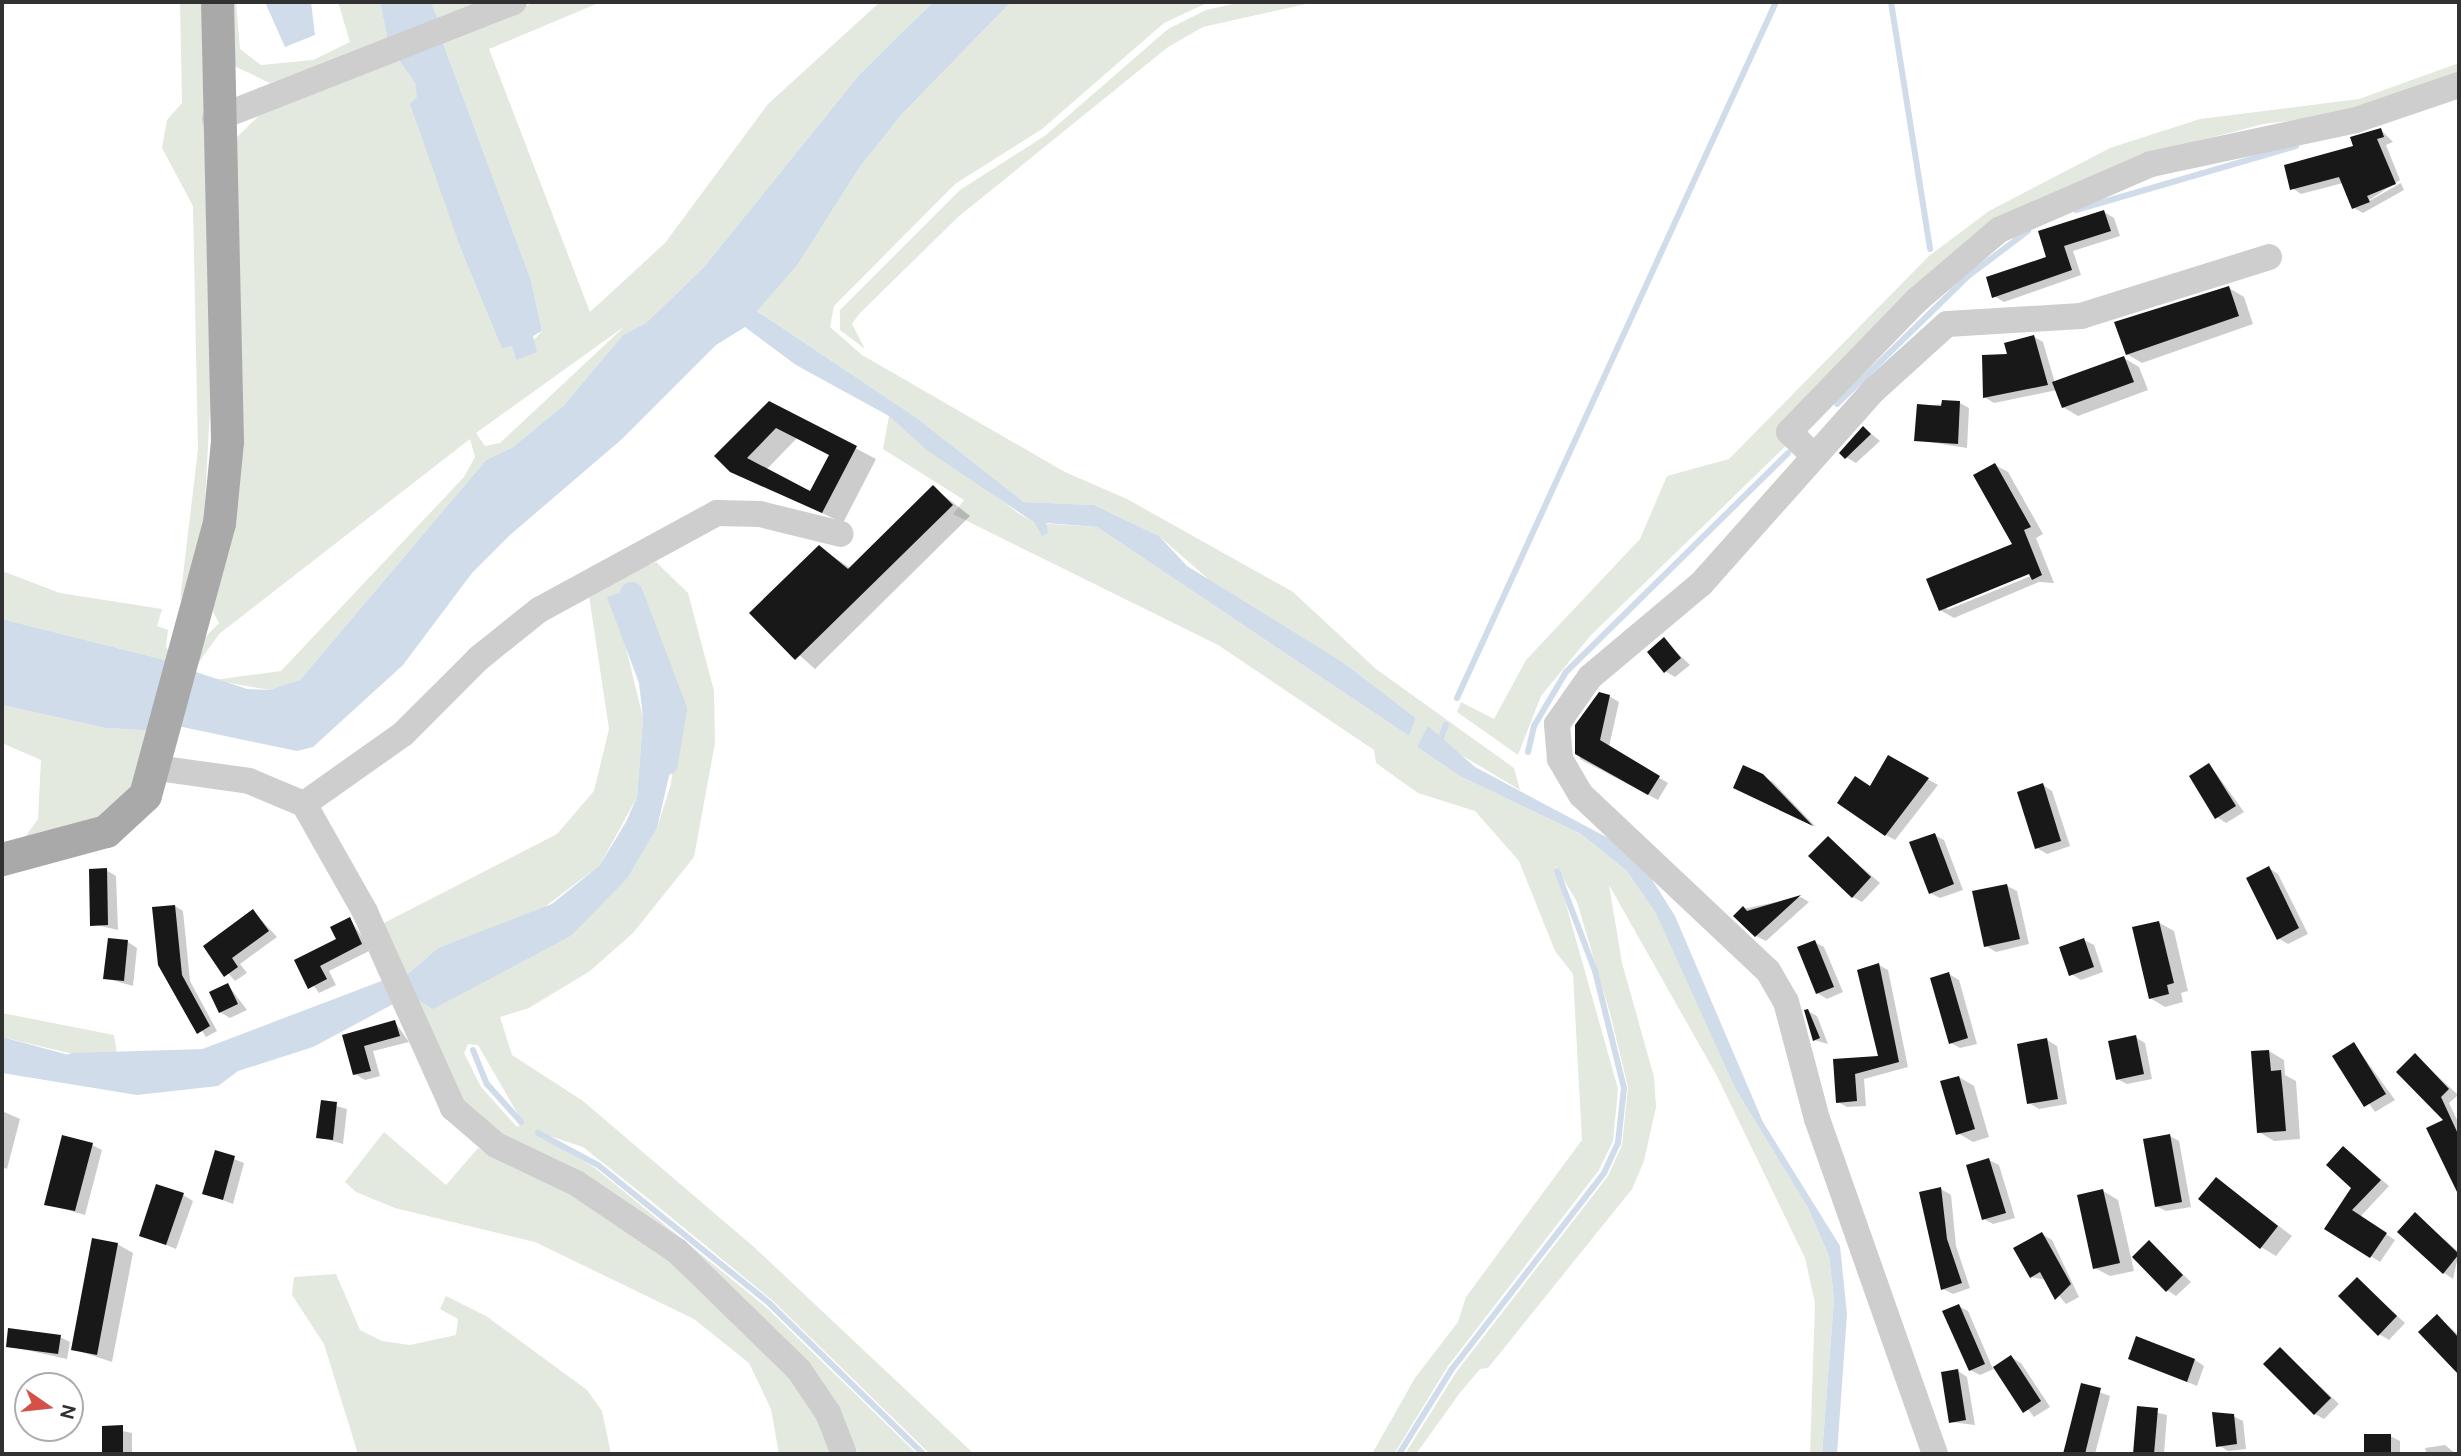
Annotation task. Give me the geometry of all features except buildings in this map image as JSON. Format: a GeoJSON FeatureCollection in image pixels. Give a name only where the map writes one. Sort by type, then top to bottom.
{"type":"FeatureCollection","features":[{"type":"Feature","properties":{"kind":"main road"},"geometry":{"type":"LineString","coordinates":[[2,859],[106,831],[145,795],[160,752],[226,473],[215,119],[217,2]]}},
{"type":"Feature","properties":{"kind":"street"},"geometry":{"type":"LineString","coordinates":[[215,119],[514,2]]}},
{"type":"Feature","properties":{"kind":"street"},"geometry":{"type":"LineString","coordinates":[[1813,455],[1789,432],[1917,300],[1999,230],[2151,164],[2356,120],[2459,85]]}},
{"type":"Feature","properties":{"kind":"street"},"geometry":{"type":"LineString","coordinates":[[1935,1454],[1817,1119],[1786,1002],[1768,971],[1593,809],[1568,777],[1557,740],[1558,724],[1575,694],[1701,583],[1813,455],[1947,324],[2081,316],[2269,257]]}},
{"type":"Feature","properties":{"kind":"street"},"geometry":{"type":"LineString","coordinates":[[303,804],[403,734],[479,658],[539,610],[717,513],[760,514],[841,534]]}},
{"type":"Feature","properties":{"kind":"street"},"geometry":{"type":"LineString","coordinates":[[160,752],[249,781],[303,804],[410,1007],[443,1093],[465,1122],[496,1145],[617,1208],[677,1251],[799,1370],[828,1413],[844,1454]]}},
{"type":"Feature","properties":{"kind":"shaded area"},"geometry":{"type":"Polygon","coordinates":[[[180,2],[205,2],[211,391],[204,519],[192,576],[180,601],[198,449],[193,206],[162,148],[167,120],[182,103],[180,2]]]}},
{"type":"Feature","properties":{"kind":"shaded area"},"geometry":{"type":"Polygon","coordinates":[[[230,2],[236,2],[240,49],[261,65],[313,60],[350,42],[338,2],[380,2],[388,41],[270,83],[230,64],[230,2]]]}},
{"type":"Feature","properties":{"kind":"shaded area"},"geometry":{"type":"Polygon","coordinates":[[[431,2],[496,2],[439,22],[431,2]]]}},
{"type":"Feature","properties":{"kind":"shaded area"},"geometry":{"type":"Polygon","coordinates":[[[536,2],[601,2],[489,49],[590,312],[665,243],[768,104],[880,2],[933,2],[859,75],[704,267],[646,323],[623,335],[564,405],[513,447],[486,460],[300,680],[269,690],[214,680],[281,671],[464,477],[475,457],[470,439],[219,634],[192,672],[193,650],[219,623],[212,610],[230,144],[275,100],[396,56],[415,83],[462,252],[502,349],[512,346],[516,360],[542,331],[531,280],[441,38],[536,2]],[[625,326],[476,433],[485,446],[500,443],[625,326]]]}},
{"type":"Feature","properties":{"kind":"shaded area"},"geometry":{"type":"Polygon","coordinates":[[[1011,2],[1209,2],[1164,23],[1042,129],[955,184],[834,306],[830,327],[862,355],[1065,472],[1127,499],[1293,592],[1376,669],[1514,768],[1520,790],[1453,750],[1417,747],[1460,776],[1581,834],[1627,871],[1657,913],[1735,1088],[1808,1208],[1829,1256],[1834,1299],[1822,1454],[1810,1454],[1815,1303],[1805,1258],[1717,1076],[1609,885],[1622,963],[1654,1077],[1656,1107],[1644,1161],[1632,1189],[1488,1368],[1480,1369],[1459,1394],[1416,1454],[1405,1454],[1457,1371],[1608,1176],[1622,1145],[1628,1087],[1610,1013],[1577,902],[1555,865],[1618,1089],[1613,1141],[1599,1170],[1448,1366],[1394,1454],[1372,1454],[1415,1378],[1458,1322],[1466,1297],[1582,1140],[1573,974],[1555,951],[1519,861],[1475,811],[1418,793],[1376,763],[1374,750],[1218,645],[953,514],[964,500],[883,449],[889,416],[1018,513],[1035,523],[1097,527],[1409,736],[1416,718],[1344,663],[1214,584],[1159,536],[1094,505],[1024,502],[914,416],[756,310],[798,264],[859,168],[902,114],[1011,2]]]}},
{"type":"Feature","properties":{"kind":"shaded area"},"geometry":{"type":"Polygon","coordinates":[[[1242,2],[1315,2],[1203,27],[1168,47],[958,217],[859,314],[852,324],[865,349],[840,330],[840,310],[960,190],[1046,135],[1168,29],[1206,10],[1242,2]]]}},
{"type":"Feature","properties":{"kind":"shaded area"},"geometry":{"type":"Polygon","coordinates":[[[2459,63],[2459,73],[2338,115],[2263,124],[2168,149],[2035,204],[1591,635],[1541,696],[1518,755],[1457,712],[1461,702],[1494,719],[1526,660],[1640,539],[1667,476],[1729,459],[1929,256],[1989,211],[2110,148],[2200,119],[2359,99],[2459,63]]]}},
{"type":"Feature","properties":{"kind":"shaded area"},"geometry":{"type":"Polygon","coordinates":[[[656,562],[688,593],[714,691],[715,743],[694,857],[633,933],[590,971],[529,1008],[500,1017],[512,1055],[583,1101],[754,1247],[974,1454],[930,1454],[773,1301],[655,1204],[583,1147],[535,1131],[595,1168],[767,1308],[917,1454],[860,1454],[755,1316],[468,1118],[415,998],[433,1008],[571,936],[627,879],[657,828],[671,784],[675,750],[664,675],[626,648],[643,718],[637,797],[600,865],[538,912],[438,948],[403,978],[384,923],[557,834],[594,791],[609,729],[588,589],[656,562]],[[468,1044],[464,1053],[481,1087],[517,1127],[523,1123],[478,1045],[468,1044]]]}},
{"type":"Feature","properties":{"kind":"shaded area"},"geometry":{"type":"Polygon","coordinates":[[[2,571],[60,593],[162,609],[157,626],[168,630],[166,647],[177,663],[2,619],[2,571]]]}},
{"type":"Feature","properties":{"kind":"shaded area"},"geometry":{"type":"Polygon","coordinates":[[[2,705],[106,728],[159,731],[117,817],[18,847],[38,819],[41,760],[2,743],[2,705]]]}},
{"type":"Feature","properties":{"kind":"shaded area"},"geometry":{"type":"Polygon","coordinates":[[[2,1013],[114,1035],[119,1065],[2,1037],[2,1013]]]}},
{"type":"Feature","properties":{"kind":"shaded area"},"geometry":{"type":"Polygon","coordinates":[[[384,1132],[446,1185],[478,1148],[568,1189],[633,1230],[750,1328],[815,1408],[837,1454],[779,1454],[771,1409],[749,1363],[694,1319],[535,1242],[395,1208],[356,1192],[345,1182],[384,1132]]]}},
{"type":"Feature","properties":{"kind":"shaded area"},"geometry":{"type":"Polygon","coordinates":[[[336,1274],[360,1330],[382,1341],[410,1345],[456,1335],[458,1319],[440,1309],[446,1296],[486,1316],[587,1390],[602,1411],[611,1454],[358,1454],[324,1344],[292,1295],[294,1277],[336,1274]]]}},
{"type":"Feature","properties":{"kind":"water"},"geometry":{"type":"Polygon","coordinates":[[[265,2],[311,2],[315,35],[285,47],[265,2]]]}},
{"type":"Feature","properties":{"kind":"water"},"geometry":{"type":"Polygon","coordinates":[[[380,2],[431,2],[439,22],[388,41],[380,2]]]}},
{"type":"Feature","properties":{"kind":"water"},"geometry":{"type":"Polygon","coordinates":[[[933,2],[1011,2],[902,114],[859,168],[798,264],[757,311],[914,416],[1024,502],[1094,505],[1159,536],[1187,566],[1344,663],[1416,718],[1409,736],[1097,527],[1046,523],[1048,533],[1042,536],[1035,523],[928,451],[889,416],[796,365],[745,327],[716,345],[622,439],[510,535],[472,573],[403,665],[313,747],[297,751],[173,725],[187,669],[247,689],[269,690],[300,680],[486,460],[513,447],[564,405],[623,335],[646,323],[704,267],[859,75],[933,2]]]}},
{"type":"Feature","properties":{"kind":"water"},"geometry":{"type":"Polygon","coordinates":[[[441,38],[531,280],[542,331],[533,336],[537,352],[516,360],[512,346],[502,349],[462,252],[410,104],[417,97],[415,83],[396,56],[441,38]]]}},
{"type":"Feature","properties":{"kind":"water"},"geometry":{"type":"Polygon","coordinates":[[[622,592],[629,609],[637,607],[644,616],[668,697],[675,750],[657,828],[627,879],[571,936],[433,1009],[415,998],[403,978],[438,948],[552,904],[600,865],[626,822],[637,797],[643,718],[639,683],[607,597],[622,592]]]}},
{"type":"Feature","properties":{"kind":"water"},"geometry":{"type":"Polygon","coordinates":[[[2,619],[177,663],[159,731],[106,728],[2,705],[2,619]]]}},
{"type":"Feature","properties":{"kind":"water"},"geometry":{"type":"Polygon","coordinates":[[[1428,726],[1475,767],[1610,839],[1651,878],[1675,916],[1763,1122],[1840,1246],[1847,1314],[1837,1454],[1822,1454],[1834,1299],[1829,1256],[1808,1208],[1735,1088],[1656,913],[1627,871],[1581,834],[1460,776],[1417,747],[1428,726]]]}},
{"type":"Feature","properties":{"kind":"water"},"geometry":{"type":"Polygon","coordinates":[[[390,985],[397,1002],[313,1047],[238,1071],[218,1086],[137,1095],[2,1073],[2,1037],[91,1061],[169,1071],[236,1054],[390,985]]]}},
{"type":"Feature","properties":{"kind":"waterway"},"geometry":{"type":"LineString","coordinates":[[1457,698],[1776,2]]}},
{"type":"Feature","properties":{"kind":"waterway"},"geometry":{"type":"LineString","coordinates":[[1891,2],[1930,249]]}},
{"type":"Feature","properties":{"kind":"waterway"},"geometry":{"type":"LineString","coordinates":[[2076,210],[2296,146]]}},
{"type":"Feature","properties":{"kind":"waterway"},"geometry":{"type":"LineString","coordinates":[[1837,404],[1968,276],[2028,231]]}},
{"type":"Feature","properties":{"kind":"waterway"},"geometry":{"type":"LineString","coordinates":[[1528,752],[1534,726],[1566,672],[1788,453]]}},
{"type":"Feature","properties":{"kind":"waterway"},"geometry":{"type":"LineString","coordinates":[[631,593],[675,709],[666,763]]}},
{"type":"Feature","properties":{"kind":"waterway"},"geometry":{"type":"LineString","coordinates":[[1441,738],[1446,725]]}},
{"type":"Feature","properties":{"kind":"waterway"},"geometry":{"type":"LineString","coordinates":[[1399,1454],[1452,1369],[1604,1173],[1618,1143],[1624,1088],[1595,971],[1557,871]]}},
{"type":"Feature","properties":{"kind":"waterway"},"geometry":{"type":"LineString","coordinates":[[73,1064],[204,1060],[386,991]]}},
{"type":"Feature","properties":{"kind":"waterway"},"geometry":{"type":"LineString","coordinates":[[473,1050],[487,1084],[521,1122]]}},
{"type":"Feature","properties":{"kind":"waterway"},"geometry":{"type":"LineString","coordinates":[[538,1133],[598,1165],[770,1304],[923,1454]]}}]}
